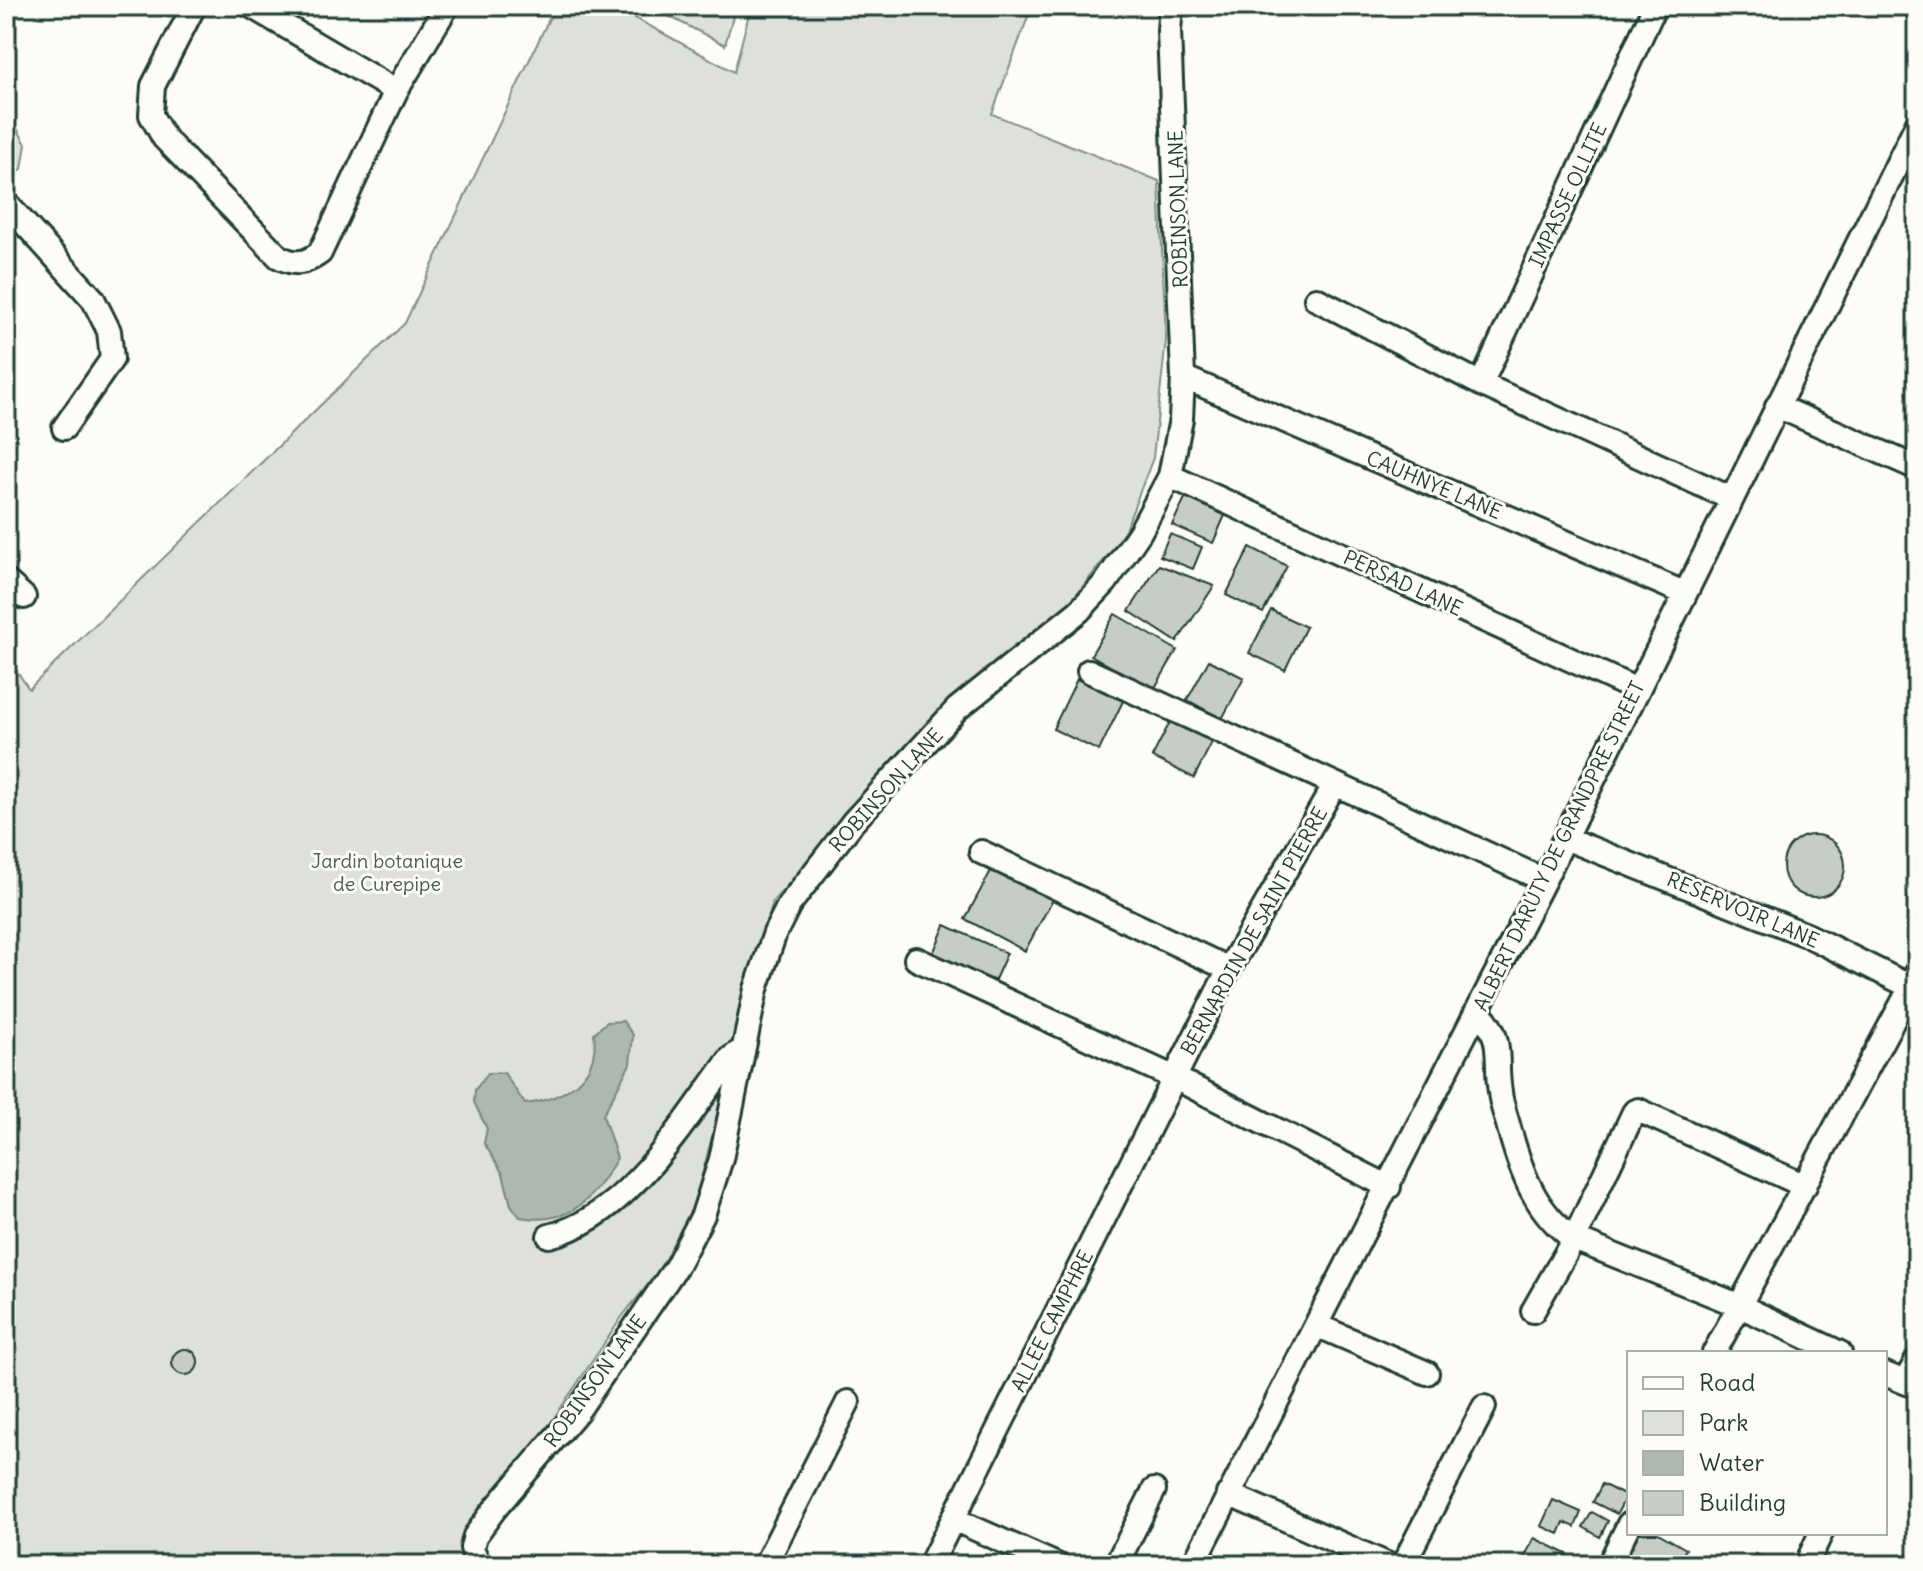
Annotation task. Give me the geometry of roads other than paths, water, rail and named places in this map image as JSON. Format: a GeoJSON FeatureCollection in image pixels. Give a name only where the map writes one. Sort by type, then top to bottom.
{"type":"FeatureCollection","features":[{"type":"Feature","properties":{"kind":"street"},"geometry":{"type":"LineString","coordinates":[[194,6],[153,86],[151,115],[164,138],[279,257],[292,263],[309,262],[320,253],[396,91],[447,6]]}},
{"type":"Feature","properties":{"kind":"street"},"geometry":{"type":"LineString","coordinates":[[251,6],[396,91]]}},
{"type":"Feature","properties":{"kind":"street","name":"ROBINSON LANE"},"geometry":{"type":"LineString","coordinates":[[479,1565],[472,1548],[475,1536],[577,1412],[676,1267],[703,1215],[721,1159],[756,989],[775,933],[789,905],[853,822],[957,709],[1079,611],[1106,582],[1140,532],[1170,476],[1181,419],[1183,377],[1169,31],[1171,6]]}},
{"type":"Feature","properties":{"kind":"street","name":"IMPASSE OLLITE"},"geometry":{"type":"LineString","coordinates":[[1481,384],[1655,6]]}},
{"type":"Feature","properties":{"kind":"street","name":"ALBERT DARUTY DE GRANDPRE STREET"},"geometry":{"type":"LineString","coordinates":[[1193,1565],[1544,880],[1917,124]]}},
{"type":"Feature","properties":{"kind":"street"},"geometry":{"type":"LineString","coordinates":[[6,203],[93,299],[109,331],[112,359],[64,428]]}},
{"type":"Feature","properties":{"kind":"street"},"geometry":{"type":"LineString","coordinates":[[1316,299],[1481,384],[1730,498]]}},
{"type":"Feature","properties":{"kind":"street","name":"CAUHNYE LANE"},"geometry":{"type":"LineString","coordinates":[[1183,377],[1684,593]]}},
{"type":"Feature","properties":{"kind":"street"},"geometry":{"type":"LineString","coordinates":[[1777,406],[1917,468]]}},
{"type":"Feature","properties":{"kind":"street","name":"PERSAD LANE"},"geometry":{"type":"LineString","coordinates":[[1170,476],[1637,690]]}},
{"type":"Feature","properties":{"kind":"street"},"geometry":{"type":"LineString","coordinates":[[6,581],[24,597]]}},
{"type":"Feature","properties":{"kind":"street"},"geometry":{"type":"LineString","coordinates":[[1089,671],[1544,880]]}},
{"type":"Feature","properties":{"kind":"street","name":"BERNARDIN DE SAINT PIERRE"},"geometry":{"type":"LineString","coordinates":[[1175,1078],[1229,969],[1335,784]]}},
{"type":"Feature","properties":{"kind":"street","name":"RESERVOIR LANE"},"geometry":{"type":"LineString","coordinates":[[1565,838],[1809,936],[1915,983]]}},
{"type":"Feature","properties":{"kind":"street"},"geometry":{"type":"LineString","coordinates":[[981,852],[1229,969]]}},
{"type":"Feature","properties":{"kind":"street"},"geometry":{"type":"LineString","coordinates":[[916,959],[1175,1078],[1389,1187]]}},
{"type":"Feature","properties":{"kind":"street"},"geometry":{"type":"LineString","coordinates":[[1715,1351],[1915,983]]}},
{"type":"Feature","properties":{"kind":"street"},"geometry":{"type":"LineString","coordinates":[[1477,1010],[1490,1023],[1495,1034],[1500,1092],[1519,1162],[1531,1193],[1558,1228],[1574,1239],[1738,1305],[1836,1351]]}},
{"type":"Feature","properties":{"kind":"street"},"geometry":{"type":"LineString","coordinates":[[549,1236],[590,1220],[616,1201],[652,1162],[731,1058],[742,1050]]}},
{"type":"Feature","properties":{"kind":"street","name":"ALLEE CAMPHRE"},"geometry":{"type":"LineString","coordinates":[[930,1565],[1175,1078]]}},
{"type":"Feature","properties":{"kind":"street"},"geometry":{"type":"LineString","coordinates":[[1533,1311],[1574,1239],[1634,1112],[1638,1110],[1805,1186]]}},
{"type":"Feature","properties":{"kind":"street"},"geometry":{"type":"LineString","coordinates":[[1316,1325],[1427,1373]]}},
{"type":"Feature","properties":{"kind":"street"},"geometry":{"type":"LineString","coordinates":[[1897,1383],[1917,1360]]}},
{"type":"Feature","properties":{"kind":"street"},"geometry":{"type":"LineString","coordinates":[[765,1565],[848,1402]]}},
{"type":"Feature","properties":{"kind":"street"},"geometry":{"type":"LineString","coordinates":[[1403,1565],[1484,1407]]}},
{"type":"Feature","properties":{"kind":"street"},"geometry":{"type":"LineString","coordinates":[[1116,1565],[1154,1490]]}},
{"type":"Feature","properties":{"kind":"street"},"geometry":{"type":"LineString","coordinates":[[1228,1494],[1389,1565]]}},
{"type":"Feature","properties":{"kind":"street"},"geometry":{"type":"LineString","coordinates":[[953,1519],[1057,1565]]}},
{"type":"Feature","properties":{"kind":"street"},"geometry":{"type":"LineString","coordinates":[[1609,1565],[1627,1528]]}},
{"type":"Feature","properties":{"kind":"street"},"geometry":{"type":"LineString","coordinates":[[1806,1565],[1820,1535]]}},
{"type":"Feature","properties":{"kind":"water"},"geometry":{"type":"Polygon","coordinates":[[[623,1021],[633,1035],[630,1064],[603,1115],[617,1158],[599,1186],[579,1206],[553,1217],[520,1217],[511,1205],[503,1174],[484,1143],[487,1129],[474,1102],[475,1090],[488,1073],[504,1073],[525,1104],[566,1091],[585,1074],[591,1062],[594,1033],[607,1022],[623,1021]]]}},
{"type":"Feature","properties":{"kind":"park label","name":"Jardin botanique de Curepipe"},"geometry":{"type":"Point","coordinates":[387,872]}}]}
